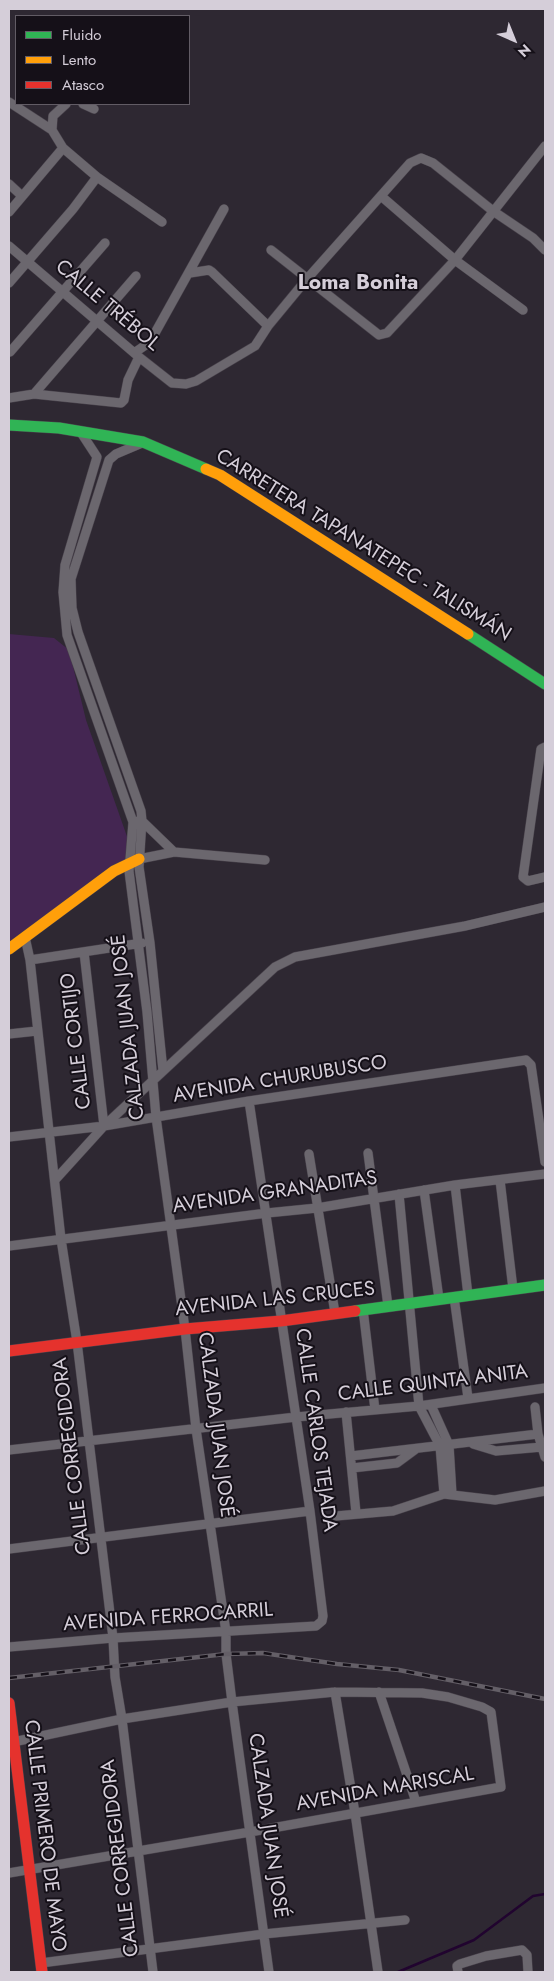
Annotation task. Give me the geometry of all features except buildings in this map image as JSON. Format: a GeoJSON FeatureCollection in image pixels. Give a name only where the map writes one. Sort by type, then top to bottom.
{"type":"FeatureCollection","features":[{"type":"Feature","properties":{"kind":"main road","name":"CARRETERA TAPANATEPEC - TALISMÁN"},"geometry":{"type":"LineString","coordinates":[[9,416],[46,417],[118,427],[176,445],[205,457],[232,472],[545,673]]}},
{"type":"Feature","properties":{"kind":"main road","name":"CARRETERA TAPANATEPEC - TALISMÁN"},"geometry":{"type":"LineString","coordinates":[[9,425],[79,430],[143,442],[204,468],[245,490],[545,684]]}},
{"type":"Feature","properties":{"kind":"main road"},"geometry":{"type":"LineString","coordinates":[[9,949],[134,856]]}},
{"type":"Feature","properties":{"kind":"main road","name":"AVENIDA LAS CRUCES"},"geometry":{"type":"LineString","coordinates":[[9,1351],[185,1329],[281,1321],[545,1285]]}},
{"type":"Feature","properties":{"kind":"main road","name":"CALLE PRIMERO DE MAYO"},"geometry":{"type":"LineString","coordinates":[[9,1704],[11,1742],[30,1869],[41,1968]]}},
{"type":"Feature","properties":{"kind":"street"},"geometry":{"type":"LineString","coordinates":[[9,102],[52,130],[62,148],[97,177],[162,222]]}},
{"type":"Feature","properties":{"kind":"street"},"geometry":{"type":"LineString","coordinates":[[39,121],[53,116],[65,105]]}},
{"type":"Feature","properties":{"kind":"street"},"geometry":{"type":"LineString","coordinates":[[85,105],[94,109]]}},
{"type":"Feature","properties":{"kind":"street"},"geometry":{"type":"LineString","coordinates":[[52,130],[53,116]]}},
{"type":"Feature","properties":{"kind":"street"},"geometry":{"type":"LineString","coordinates":[[270,250],[306,280],[379,335],[387,333],[455,260],[545,146]]}},
{"type":"Feature","properties":{"kind":"street"},"geometry":{"type":"LineString","coordinates":[[9,212],[62,148]]}},
{"type":"Feature","properties":{"kind":"street"},"geometry":{"type":"LineString","coordinates":[[190,273],[209,270],[212,272],[268,326],[306,280],[410,163],[421,158],[433,162],[493,211],[533,238],[545,250]]}},
{"type":"Feature","properties":{"kind":"street"},"geometry":{"type":"LineString","coordinates":[[9,283],[97,177]]}},
{"type":"Feature","properties":{"kind":"street"},"geometry":{"type":"LineString","coordinates":[[9,184],[22,196]]}},
{"type":"Feature","properties":{"kind":"street"},"geometry":{"type":"LineString","coordinates":[[381,196],[455,260],[523,310]]}},
{"type":"Feature","properties":{"kind":"street"},"geometry":{"type":"LineString","coordinates":[[9,398],[34,394],[121,403],[124,400],[128,380],[137,355],[150,342],[224,210]]}},
{"type":"Feature","properties":{"kind":"street"},"geometry":{"type":"LineString","coordinates":[[10,352],[105,244]]}},
{"type":"Feature","properties":{"kind":"street","name":"CALLE TRÉBOL"},"geometry":{"type":"LineString","coordinates":[[9,246],[172,383],[186,384],[196,381],[255,346],[268,326]]}},
{"type":"Feature","properties":{"kind":"street"},"geometry":{"type":"LineString","coordinates":[[34,394],[136,276]]}},
{"type":"Feature","properties":{"kind":"street"},"geometry":{"type":"LineString","coordinates":[[79,430],[97,457],[109,460]]}},
{"type":"Feature","properties":{"kind":"street"},"geometry":{"type":"LineString","coordinates":[[143,442],[116,454],[109,460],[71,579],[72,608],[78,632],[141,811],[137,821],[134,856],[174,852],[265,860]]}},
{"type":"Feature","properties":{"kind":"street"},"geometry":{"type":"LineString","coordinates":[[97,457],[65,565],[62,592],[67,635],[137,821],[174,852]]}},
{"type":"Feature","properties":{"kind":"street"},"geometry":{"type":"LineString","coordinates":[[545,747],[541,749],[523,877],[528,881],[545,877]]}},
{"type":"Feature","properties":{"kind":"street","name":"CALZADA JUAN JOSÉ"},"geometry":{"type":"LineString","coordinates":[[134,856],[150,943],[164,1071]]}},
{"type":"Feature","properties":{"kind":"street","name":"CALZADA JUAN JOSÉ"},"geometry":{"type":"LineString","coordinates":[[134,856],[137,943],[147,1012],[156,1117],[185,1329],[196,1429],[226,1632],[226,1654],[232,1702],[269,1972]]}},
{"type":"Feature","properties":{"kind":"street"},"geometry":{"type":"LineString","coordinates":[[55,1180],[104,1126],[275,967],[295,957],[464,926],[545,907]]}},
{"type":"Feature","properties":{"kind":"street","name":"CALLE CORREGIDORA"},"geometry":{"type":"LineString","coordinates":[[25,937],[30,960],[61,1239],[77,1342],[113,1638],[115,1677],[122,1719],[153,1972]]}},
{"type":"Feature","properties":{"kind":"street"},"geometry":{"type":"LineString","coordinates":[[30,960],[137,943],[150,943]]}},
{"type":"Feature","properties":{"kind":"street","name":"CALLE CORTIJO"},"geometry":{"type":"LineString","coordinates":[[84,952],[104,1126]]}},
{"type":"Feature","properties":{"kind":"street"},"geometry":{"type":"LineString","coordinates":[[9,1034],[37,1031]]}},
{"type":"Feature","properties":{"kind":"street","name":"AVENIDA CHURUBUSCO"},"geometry":{"type":"LineString","coordinates":[[9,1137],[104,1126],[250,1101],[526,1060],[531,1066],[545,1162]]}},
{"type":"Feature","properties":{"kind":"street","name":"CALLE CARLOS TEJADA"},"geometry":{"type":"LineString","coordinates":[[250,1101],[310,1511],[323,1616]]}},
{"type":"Feature","properties":{"kind":"street"},"geometry":{"type":"LineString","coordinates":[[368,1153],[388,1306]]}},
{"type":"Feature","properties":{"kind":"street"},"geometry":{"type":"LineString","coordinates":[[309,1154],[335,1313]]}},
{"type":"Feature","properties":{"kind":"street","name":"AVENIDA GRANADITAS"},"geometry":{"type":"LineString","coordinates":[[9,1246],[267,1212],[317,1208],[455,1185],[545,1174]]}},
{"type":"Feature","properties":{"kind":"street"},"geometry":{"type":"LineString","coordinates":[[500,1180],[513,1289]]}},
{"type":"Feature","properties":{"kind":"street"},"geometry":{"type":"LineString","coordinates":[[455,1185],[468,1295]]}},
{"type":"Feature","properties":{"kind":"street"},"geometry":{"type":"LineString","coordinates":[[424,1190],[439,1299]]}},
{"type":"Feature","properties":{"kind":"street"},"geometry":{"type":"LineString","coordinates":[[399,1194],[419,1406],[445,1446]]}},
{"type":"Feature","properties":{"kind":"street"},"geometry":{"type":"LineString","coordinates":[[454,1297],[468,1398]]}},
{"type":"Feature","properties":{"kind":"street"},"geometry":{"type":"LineString","coordinates":[[363,1310],[375,1410]]}},
{"type":"Feature","properties":{"kind":"street","name":"CALLE QUINTA ANITA"},"geometry":{"type":"LineString","coordinates":[[9,1450],[296,1417],[431,1405],[545,1388]]}},
{"type":"Feature","properties":{"kind":"street"},"geometry":{"type":"LineString","coordinates":[[431,1405],[445,1446],[448,1494]]}},
{"type":"Feature","properties":{"kind":"street"},"geometry":{"type":"LineString","coordinates":[[535,1407],[538,1434],[545,1457]]}},
{"type":"Feature","properties":{"kind":"street"},"geometry":{"type":"LineString","coordinates":[[346,1412],[356,1513]]}},
{"type":"Feature","properties":{"kind":"street"},"geometry":{"type":"LineString","coordinates":[[351,1456],[538,1434]]}},
{"type":"Feature","properties":{"kind":"street"},"geometry":{"type":"LineString","coordinates":[[470,1443],[496,1451],[542,1446]]}},
{"type":"Feature","properties":{"kind":"street"},"geometry":{"type":"LineString","coordinates":[[352,1468],[397,1462],[416,1449]]}},
{"type":"Feature","properties":{"kind":"street"},"geometry":{"type":"LineString","coordinates":[[336,1516],[393,1511],[448,1494],[494,1500],[545,1491]]}},
{"type":"Feature","properties":{"kind":"street"},"geometry":{"type":"LineString","coordinates":[[9,1550],[310,1511]]}},
{"type":"Feature","properties":{"kind":"street","name":"AVENIDA FERROCARRIL"},"geometry":{"type":"LineString","coordinates":[[9,1647],[113,1638],[316,1626],[322,1621],[323,1616]]}},
{"type":"Feature","properties":{"kind":"street"},"geometry":{"type":"LineString","coordinates":[[335,1692],[355,1813],[377,1968]]}},
{"type":"Feature","properties":{"kind":"street"},"geometry":{"type":"LineString","coordinates":[[11,1742],[122,1719],[232,1702],[335,1692],[379,1692],[416,1802]]}},
{"type":"Feature","properties":{"kind":"street","name":"AVENIDA MARISCAL"},"geometry":{"type":"LineString","coordinates":[[9,1873],[501,1787],[493,1718],[488,1709],[422,1693],[379,1692]]}},
{"type":"Feature","properties":{"kind":"street"},"geometry":{"type":"LineString","coordinates":[[41,1968],[150,1948],[370,1922],[406,1920]]}},
{"type":"Feature","properties":{"kind":"street"},"geometry":{"type":"LineString","coordinates":[[458,1972],[460,1964],[486,1956],[522,1950],[527,1955],[528,1972]]}},
{"type":"Feature","properties":{"kind":"shaded area"},"geometry":{"type":"Polygon","coordinates":[[[9,634],[54,638],[69,650],[86,720],[130,845],[123,871],[9,951],[9,634]]]}},
{"type":"Feature","properties":{"kind":"waterway"},"geometry":{"type":"LineString","coordinates":[[398,1972],[474,1940],[533,1896],[545,1894]]}},
{"type":"Feature","properties":{"kind":"railway"},"geometry":{"type":"LineString","coordinates":[[9,1678],[226,1654],[263,1653],[337,1664],[399,1670],[545,1699]]}},
{"type":"Feature","properties":{"kind":"traffic: fast"},"geometry":{"type":"LineString","coordinates":[[9,425],[59,428],[143,442],[206,469]]}},
{"type":"Feature","properties":{"kind":"traffic: fast"},"geometry":{"type":"LineString","coordinates":[[468,634],[545,684]]}},
{"type":"Feature","properties":{"kind":"traffic: fast"},"geometry":{"type":"LineString","coordinates":[[355,1311],[545,1285]]}},
{"type":"Feature","properties":{"kind":"traffic: slow"},"geometry":{"type":"LineString","coordinates":[[206,469],[220,475],[468,634]]}},
{"type":"Feature","properties":{"kind":"traffic: slow"},"geometry":{"type":"LineString","coordinates":[[9,949],[114,871],[139,859]]}},
{"type":"Feature","properties":{"kind":"traffic: jam"},"geometry":{"type":"LineString","coordinates":[[9,1351],[185,1329],[281,1321],[355,1311]]}},
{"type":"Feature","properties":{"kind":"traffic: jam"},"geometry":{"type":"LineString","coordinates":[[9,1703],[42,1972]]}},
{"type":"Feature","properties":{"kind":"district","name":"Loma Bonita"},"geometry":{"type":"Point","coordinates":[358,284]}}]}
